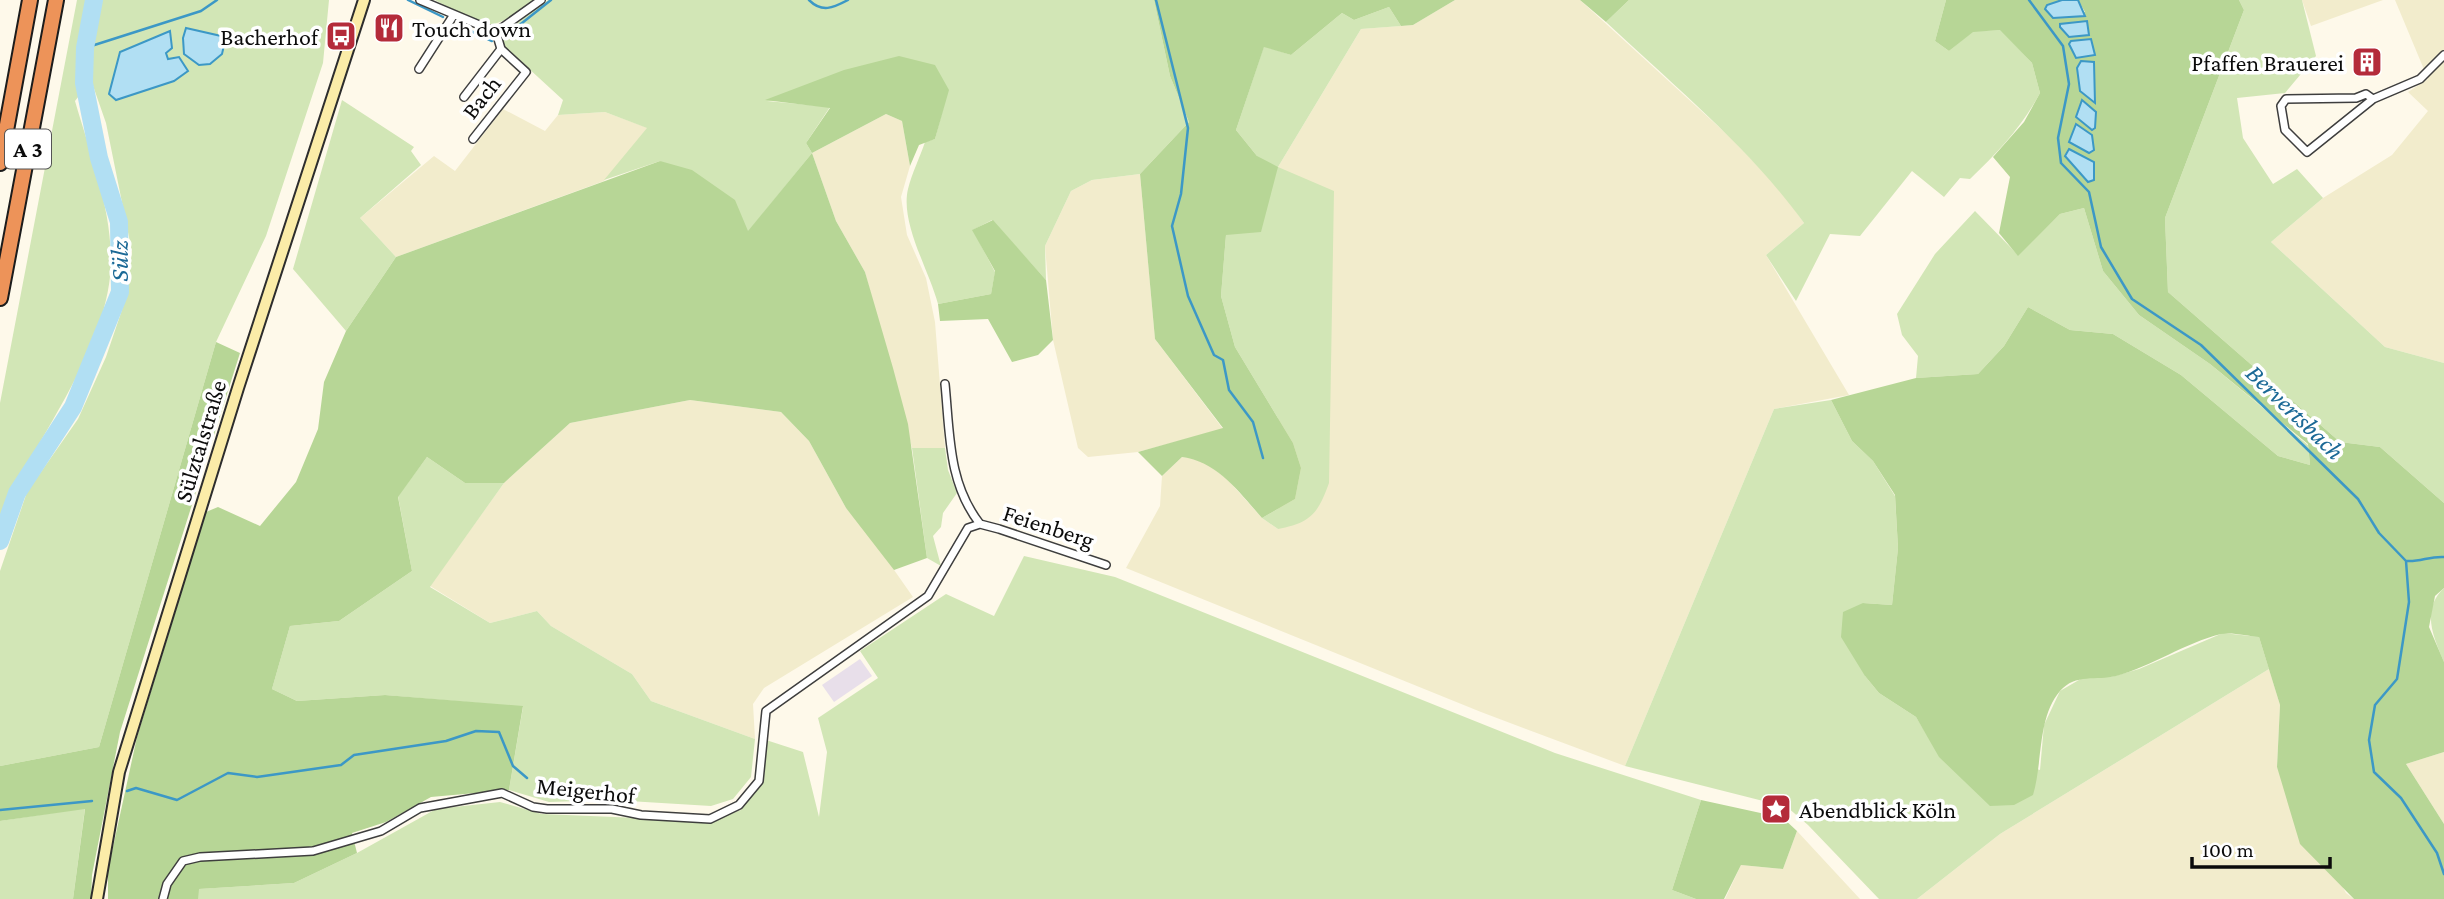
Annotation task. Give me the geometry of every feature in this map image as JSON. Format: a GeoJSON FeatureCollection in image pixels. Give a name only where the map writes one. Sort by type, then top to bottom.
{"type":"FeatureCollection","features":[{"type":"Feature","properties":{"kind":"highway","name":"A 3"},"geometry":{"type":"LineString","coordinates":[[0,163],[30,0]]}},
{"type":"Feature","properties":{"kind":"highway","name":"A 3"},"geometry":{"type":"LineString","coordinates":[[0,298],[57,0]]}},
{"type":"Feature","properties":{"kind":"main road","name":"Sülztalstraße"},"geometry":{"type":"LineString","coordinates":[[97,899],[119,772],[230,413],[364,0]]}},
{"type":"Feature","properties":{"kind":"street"},"geometry":{"type":"LineString","coordinates":[[421,0],[453,16],[496,32],[541,0]]}},
{"type":"Feature","properties":{"kind":"street"},"geometry":{"type":"LineString","coordinates":[[419,69],[453,16]]}},
{"type":"Feature","properties":{"kind":"street","name":"Bach"},"geometry":{"type":"LineString","coordinates":[[472,139],[526,72],[501,49],[496,32]]}},
{"type":"Feature","properties":{"kind":"street","name":"Bach"},"geometry":{"type":"LineString","coordinates":[[464,97],[501,49]]}},
{"type":"Feature","properties":{"kind":"street"},"geometry":{"type":"LineString","coordinates":[[2373,99],[2366,94],[2356,98],[2286,99],[2281,106],[2285,130],[2307,152],[2373,99],[2420,79],[2444,55]]}},
{"type":"Feature","properties":{"kind":"street","name":"Feienberg"},"geometry":{"type":"LineString","coordinates":[[945,384],[954,475],[965,505],[980,524],[1105,565]]}},
{"type":"Feature","properties":{"kind":"street","name":"Feienberg"},"geometry":{"type":"LineString","coordinates":[[928,597],[968,528],[980,524]]}},
{"type":"Feature","properties":{"kind":"street","name":"Meigerhof"},"geometry":{"type":"LineString","coordinates":[[163,899],[167,884],[183,861],[200,857],[313,851],[382,831],[421,808],[502,793],[533,807],[547,809],[612,809],[673,818],[710,819],[727,813],[739,805],[759,781],[766,711],[928,597]]}},
{"type":"Feature","properties":{"kind":"shaded area"},"geometry":{"type":"Polygon","coordinates":[[[1455,0],[1580,0],[1732,139],[1783,193],[1804,223],[1766,255],[1849,395],[1774,409],[1625,766],[1481,712],[1126,568],[1160,506],[1162,476],[1182,457],[1202,460],[1227,479],[1262,518],[1278,529],[1278,167],[1361,29],[1413,25],[1455,0]]]}},
{"type":"Feature","properties":{"kind":"shaded area"},"geometry":{"type":"Polygon","coordinates":[[[2302,0],[2383,0],[2311,26],[2302,0]]]}},
{"type":"Feature","properties":{"kind":"shaded area"},"geometry":{"type":"Polygon","coordinates":[[[2395,0],[2444,0],[2444,363],[2385,347],[2271,242],[2323,198],[2392,155],[2428,111],[2408,92],[2428,79],[2395,0]]]}},
{"type":"Feature","properties":{"kind":"shaded area"},"geometry":{"type":"Polygon","coordinates":[[[503,109],[545,131],[558,115],[605,112],[648,128],[604,181],[396,257],[360,218],[434,156],[455,171],[503,109]]]}},
{"type":"Feature","properties":{"kind":"shaded area"},"geometry":{"type":"Polygon","coordinates":[[[886,114],[902,121],[910,166],[901,197],[907,235],[926,278],[935,322],[945,448],[912,448],[865,272],[836,221],[812,153],[886,114]]]}},
{"type":"Feature","properties":{"kind":"shaded area"},"geometry":{"type":"Polygon","coordinates":[[[1140,174],[1155,339],[1223,429],[1138,452],[1088,457],[1078,448],[1053,340],[1045,246],[1071,191],[1092,180],[1140,174]]]}},
{"type":"Feature","properties":{"kind":"shaded area"},"geometry":{"type":"Polygon","coordinates":[[[690,400],[781,412],[809,441],[846,508],[871,537],[913,597],[764,688],[753,704],[755,739],[651,701],[632,674],[551,626],[537,611],[490,623],[430,586],[504,483],[570,423],[690,400]]]}},
{"type":"Feature","properties":{"kind":"shaded area"},"geometry":{"type":"Polygon","coordinates":[[[860,659],[872,676],[834,702],[822,685],[860,659]]]}},
{"type":"Feature","properties":{"kind":"shaded area"},"geometry":{"type":"Polygon","coordinates":[[[2269,669],[2280,705],[2277,767],[2346,893],[2354,899],[1917,899],[2000,834],[2269,669]]]}},
{"type":"Feature","properties":{"kind":"shaded area"},"geometry":{"type":"Polygon","coordinates":[[[2444,752],[2444,824],[2406,764],[2444,752]]]}},
{"type":"Feature","properties":{"kind":"shaded area"},"geometry":{"type":"Polygon","coordinates":[[[1797,831],[1860,899],[1725,899],[1741,865],[1783,869],[1797,831]]]}},
{"type":"Feature","properties":{"kind":"green space"},"geometry":{"type":"Polygon","coordinates":[[[77,0],[329,0],[323,63],[266,236],[216,342],[99,747],[0,766],[0,571],[27,492],[78,419],[106,357],[125,301],[132,252],[106,123],[91,80],[75,101],[99,180],[107,220],[111,261],[107,294],[85,360],[0,517],[0,403],[77,0]],[[186,28],[183,38],[199,65],[210,64],[222,54],[221,36],[186,28]],[[132,46],[168,59],[165,53],[172,47],[132,46]]]}},
{"type":"Feature","properties":{"kind":"green space"},"geometry":{"type":"Polygon","coordinates":[[[435,0],[536,0],[506,19],[486,25],[466,18],[435,0]]]}},
{"type":"Feature","properties":{"kind":"green space"},"geometry":{"type":"Polygon","coordinates":[[[548,0],[1154,0],[1170,76],[1189,122],[1140,174],[1092,180],[1071,191],[1045,246],[1046,280],[992,220],[973,230],[995,272],[991,294],[938,304],[912,231],[907,202],[908,189],[925,142],[935,139],[948,90],[767,101],[830,107],[806,143],[812,153],[748,232],[660,161],[604,180],[647,128],[605,112],[558,115],[563,100],[501,43],[501,35],[548,0]]]}},
{"type":"Feature","properties":{"kind":"green space"},"geometry":{"type":"Polygon","coordinates":[[[1154,0],[1455,0],[1413,25],[1401,26],[1389,7],[1354,20],[1342,13],[1291,55],[1264,47],[1236,130],[1257,156],[1278,167],[1261,232],[1226,235],[1221,296],[1235,347],[1293,443],[1301,468],[1295,499],[1262,518],[1227,480],[1206,465],[1182,457],[1162,476],[1138,452],[1223,428],[1155,339],[1140,174],[1189,122],[1170,76],[1154,0]]]}},
{"type":"Feature","properties":{"kind":"green space"},"geometry":{"type":"Polygon","coordinates":[[[1580,0],[1629,0],[1606,22],[1580,0]]]}},
{"type":"Feature","properties":{"kind":"green space"},"geometry":{"type":"Polygon","coordinates":[[[1629,0],[1946,0],[1935,41],[1949,51],[1973,31],[2001,30],[2032,63],[2040,93],[2017,128],[1999,149],[1970,179],[1960,178],[1944,197],[1912,171],[1860,236],[1830,234],[1796,301],[1766,255],[1804,223],[1735,143],[1606,22],[1629,0]]]}},
{"type":"Feature","properties":{"kind":"green space"},"geometry":{"type":"Polygon","coordinates":[[[1946,0],[2062,0],[2047,5],[2085,12],[2078,0],[2239,0],[2244,10],[2165,218],[2168,292],[2340,442],[2380,447],[2444,503],[2444,588],[2435,596],[2429,627],[2444,662],[2444,752],[2406,764],[2444,824],[2444,899],[2354,899],[2300,844],[2277,767],[2280,705],[2259,637],[2221,634],[2129,672],[2079,680],[2066,685],[2047,714],[2033,795],[2014,805],[1990,806],[1939,757],[1916,717],[1879,693],[1841,637],[1843,612],[1863,603],[1892,605],[1898,548],[1895,495],[1873,461],[1852,441],[1831,400],[1916,378],[1978,374],[2004,346],[2028,307],[2070,330],[2113,334],[2181,375],[2278,456],[2310,465],[2308,444],[2210,364],[2139,315],[2103,271],[2084,208],[2060,214],[2018,256],[1999,233],[2010,177],[1993,157],[2024,122],[2040,93],[2032,63],[2000,30],[1973,32],[1949,51],[1935,41],[1946,0]]]}},
{"type":"Feature","properties":{"kind":"green space"},"geometry":{"type":"Polygon","coordinates":[[[2239,0],[2302,0],[2316,56],[2285,93],[2237,98],[2243,138],[2273,184],[2297,169],[2323,198],[2271,242],[2385,347],[2444,363],[2444,503],[2380,447],[2340,442],[2168,292],[2165,218],[2244,10],[2239,0]]]}},
{"type":"Feature","properties":{"kind":"green space"},"geometry":{"type":"Polygon","coordinates":[[[1389,7],[1401,26],[1361,29],[1278,167],[1334,191],[1329,483],[1321,502],[1311,515],[1298,524],[1278,529],[1262,518],[1295,499],[1301,468],[1293,443],[1235,347],[1221,296],[1226,235],[1257,156],[1236,130],[1264,46],[1291,55],[1342,13],[1354,20],[1389,7]]]}},
{"type":"Feature","properties":{"kind":"green space"},"geometry":{"type":"Polygon","coordinates":[[[899,56],[935,65],[949,90],[935,139],[919,145],[910,166],[902,121],[886,114],[812,153],[806,143],[830,108],[765,100],[844,70],[899,56]]]}},
{"type":"Feature","properties":{"kind":"green space"},"geometry":{"type":"Polygon","coordinates":[[[342,100],[414,147],[411,151],[421,165],[360,218],[396,257],[346,331],[293,269],[342,100]]]}},
{"type":"Feature","properties":{"kind":"green space"},"geometry":{"type":"Polygon","coordinates":[[[812,153],[836,221],[865,272],[893,368],[908,424],[927,558],[894,570],[846,508],[809,441],[781,412],[690,400],[570,423],[504,483],[465,483],[427,457],[398,497],[412,571],[339,621],[290,626],[272,689],[297,701],[385,695],[523,706],[509,790],[431,797],[386,822],[352,833],[357,853],[294,883],[199,889],[198,899],[108,899],[108,870],[137,737],[206,512],[218,507],[260,526],[296,482],[318,429],[324,382],[346,331],[396,257],[660,161],[692,170],[735,200],[748,231],[812,153]]]}},
{"type":"Feature","properties":{"kind":"green space"},"geometry":{"type":"Polygon","coordinates":[[[2084,208],[2103,271],[2139,315],[2210,364],[2308,445],[2310,465],[2278,456],[2181,375],[2113,334],[2070,330],[2028,307],[2004,346],[1978,374],[1916,378],[1918,356],[1902,335],[1897,314],[1935,254],[1975,211],[2018,255],[2060,214],[2084,208]]]}},
{"type":"Feature","properties":{"kind":"green space"},"geometry":{"type":"Polygon","coordinates":[[[993,220],[1046,280],[1053,340],[1038,355],[1012,362],[988,319],[940,321],[938,304],[991,294],[995,271],[972,230],[993,220]]]}},
{"type":"Feature","properties":{"kind":"green space"},"geometry":{"type":"Polygon","coordinates":[[[216,342],[240,353],[120,732],[92,875],[91,899],[73,899],[85,809],[0,821],[0,766],[99,747],[216,342]]]}},
{"type":"Feature","properties":{"kind":"green space"},"geometry":{"type":"Polygon","coordinates":[[[1831,400],[1852,441],[1873,461],[1895,496],[1898,548],[1892,605],[1863,603],[1865,676],[1879,693],[1916,717],[1927,735],[2040,770],[2044,725],[2060,691],[2084,677],[2111,677],[2139,669],[2223,633],[2259,637],[2269,669],[2000,834],[1917,899],[1879,899],[1808,825],[1787,807],[1625,766],[1774,409],[1831,400]]]}},
{"type":"Feature","properties":{"kind":"green space"},"geometry":{"type":"Polygon","coordinates":[[[912,448],[945,448],[948,470],[957,493],[943,513],[941,527],[933,536],[941,566],[927,558],[912,448]]]}},
{"type":"Feature","properties":{"kind":"green space"},"geometry":{"type":"Polygon","coordinates":[[[427,457],[465,483],[504,483],[430,587],[490,623],[537,611],[551,626],[632,674],[651,701],[755,739],[751,777],[733,799],[711,806],[612,800],[549,802],[509,790],[523,707],[385,695],[297,701],[272,689],[290,626],[339,621],[412,571],[398,496],[427,457]]]}},
{"type":"Feature","properties":{"kind":"green space"},"geometry":{"type":"Polygon","coordinates":[[[1024,556],[1115,577],[1555,753],[1701,800],[1672,890],[1696,899],[198,899],[198,889],[294,883],[357,853],[436,809],[500,802],[542,814],[711,821],[741,810],[764,781],[766,740],[803,752],[819,817],[827,752],[818,718],[878,678],[860,651],[946,594],[994,616],[1024,556]]]}},
{"type":"Feature","properties":{"kind":"green space"},"geometry":{"type":"Polygon","coordinates":[[[2444,588],[2444,662],[2433,633],[2431,614],[2437,596],[2444,588]]]}},
{"type":"Feature","properties":{"kind":"green space"},"geometry":{"type":"Polygon","coordinates":[[[1701,800],[1783,818],[1797,831],[1783,869],[1741,865],[1724,899],[1696,899],[1672,890],[1701,800]]]}},
{"type":"Feature","properties":{"kind":"green space"},"geometry":{"type":"Polygon","coordinates":[[[85,808],[73,899],[0,899],[0,821],[85,808]]]}},
{"type":"Feature","properties":{"kind":"water"},"geometry":{"type":"Polygon","coordinates":[[[2062,0],[2078,0],[2085,16],[2053,18],[2045,9],[2047,5],[2062,0]]]}},
{"type":"Feature","properties":{"kind":"water"},"geometry":{"type":"Polygon","coordinates":[[[2087,21],[2089,35],[2069,37],[2060,27],[2060,24],[2087,21]]]}},
{"type":"Feature","properties":{"kind":"water"},"geometry":{"type":"Polygon","coordinates":[[[186,28],[221,36],[225,41],[222,54],[210,64],[199,65],[184,54],[183,38],[186,28]]]}},
{"type":"Feature","properties":{"kind":"water"},"geometry":{"type":"Polygon","coordinates":[[[170,31],[172,48],[166,53],[168,59],[179,57],[188,71],[174,81],[116,100],[109,94],[120,52],[170,31]]]}},
{"type":"Feature","properties":{"kind":"water"},"geometry":{"type":"Polygon","coordinates":[[[2091,39],[2095,55],[2076,58],[2069,44],[2071,41],[2091,39]]]}},
{"type":"Feature","properties":{"kind":"water"},"geometry":{"type":"Polygon","coordinates":[[[2081,61],[2094,62],[2095,103],[2080,91],[2077,68],[2081,61]]]}},
{"type":"Feature","properties":{"kind":"water"},"geometry":{"type":"Polygon","coordinates":[[[2082,100],[2096,112],[2095,128],[2092,130],[2076,117],[2082,100]]]}},
{"type":"Feature","properties":{"kind":"water"},"geometry":{"type":"Polygon","coordinates":[[[2076,124],[2092,135],[2094,150],[2089,153],[2069,142],[2076,124]]]}},
{"type":"Feature","properties":{"kind":"water"},"geometry":{"type":"Polygon","coordinates":[[[2069,149],[2094,162],[2094,180],[2088,182],[2065,156],[2069,149]]]}},
{"type":"Feature","properties":{"kind":"waterway","name":"Sülz"},"geometry":{"type":"LineString","coordinates":[[0,541],[17,493],[73,407],[120,292],[119,222],[99,158],[84,83],[85,48],[94,0]]}},
{"type":"Feature","properties":{"kind":"waterway","name":"Bervertsbach"},"geometry":{"type":"LineString","coordinates":[[85,48],[201,11],[217,0]]}},
{"type":"Feature","properties":{"kind":"waterway","name":"Bervertsbach"},"geometry":{"type":"LineString","coordinates":[[408,0],[443,17]]}},
{"type":"Feature","properties":{"kind":"waterway","name":"Bervertsbach"},"geometry":{"type":"LineString","coordinates":[[503,38],[551,0]]}},
{"type":"Feature","properties":{"kind":"waterway","name":"Bervertsbach"},"geometry":{"type":"LineString","coordinates":[[809,0],[823,8],[848,0]]}},
{"type":"Feature","properties":{"kind":"waterway"},"geometry":{"type":"LineString","coordinates":[[1156,0],[1188,128],[1181,194],[1172,226],[1188,296],[1214,355],[1223,360],[1229,390],[1253,422],[1263,458]]}},
{"type":"Feature","properties":{"kind":"waterway","name":"Bervertsbach"},"geometry":{"type":"LineString","coordinates":[[2029,0],[2063,46],[2069,84],[2058,138],[2061,163],[2089,192],[2101,247],[2132,299],[2201,345],[2358,499],[2379,533],[2406,561],[2409,602],[2397,679],[2375,705],[2369,740],[2374,772],[2401,798],[2437,853],[2444,874]]}},
{"type":"Feature","properties":{"kind":"waterway","name":"Bervertsbach"},"geometry":{"type":"LineString","coordinates":[[460,26],[492,41]]}},
{"type":"Feature","properties":{"kind":"waterway"},"geometry":{"type":"LineString","coordinates":[[2407,561],[2444,557]]}},
{"type":"Feature","properties":{"kind":"waterway"},"geometry":{"type":"LineString","coordinates":[[127,791],[136,788],[177,800],[228,773],[257,777],[341,765],[354,755],[446,741],[476,731],[499,732],[513,766],[527,778]]}},
{"type":"Feature","properties":{"kind":"waterway"},"geometry":{"type":"LineString","coordinates":[[0,810],[92,801]]}},
{"type":"Feature","properties":{"kind":"place","name":"Touch down"},"geometry":{"type":"Point","coordinates":[389,28]}},
{"type":"Feature","properties":{"kind":"place","name":"Bacherhof"},"geometry":{"type":"Point","coordinates":[341,36]}},
{"type":"Feature","properties":{"kind":"place","name":"Pfaffen Brauerei"},"geometry":{"type":"Point","coordinates":[2367,62]}},
{"type":"Feature","properties":{"kind":"place","name":"Abendblick Köln"},"geometry":{"type":"Point","coordinates":[1776,809]}}]}
